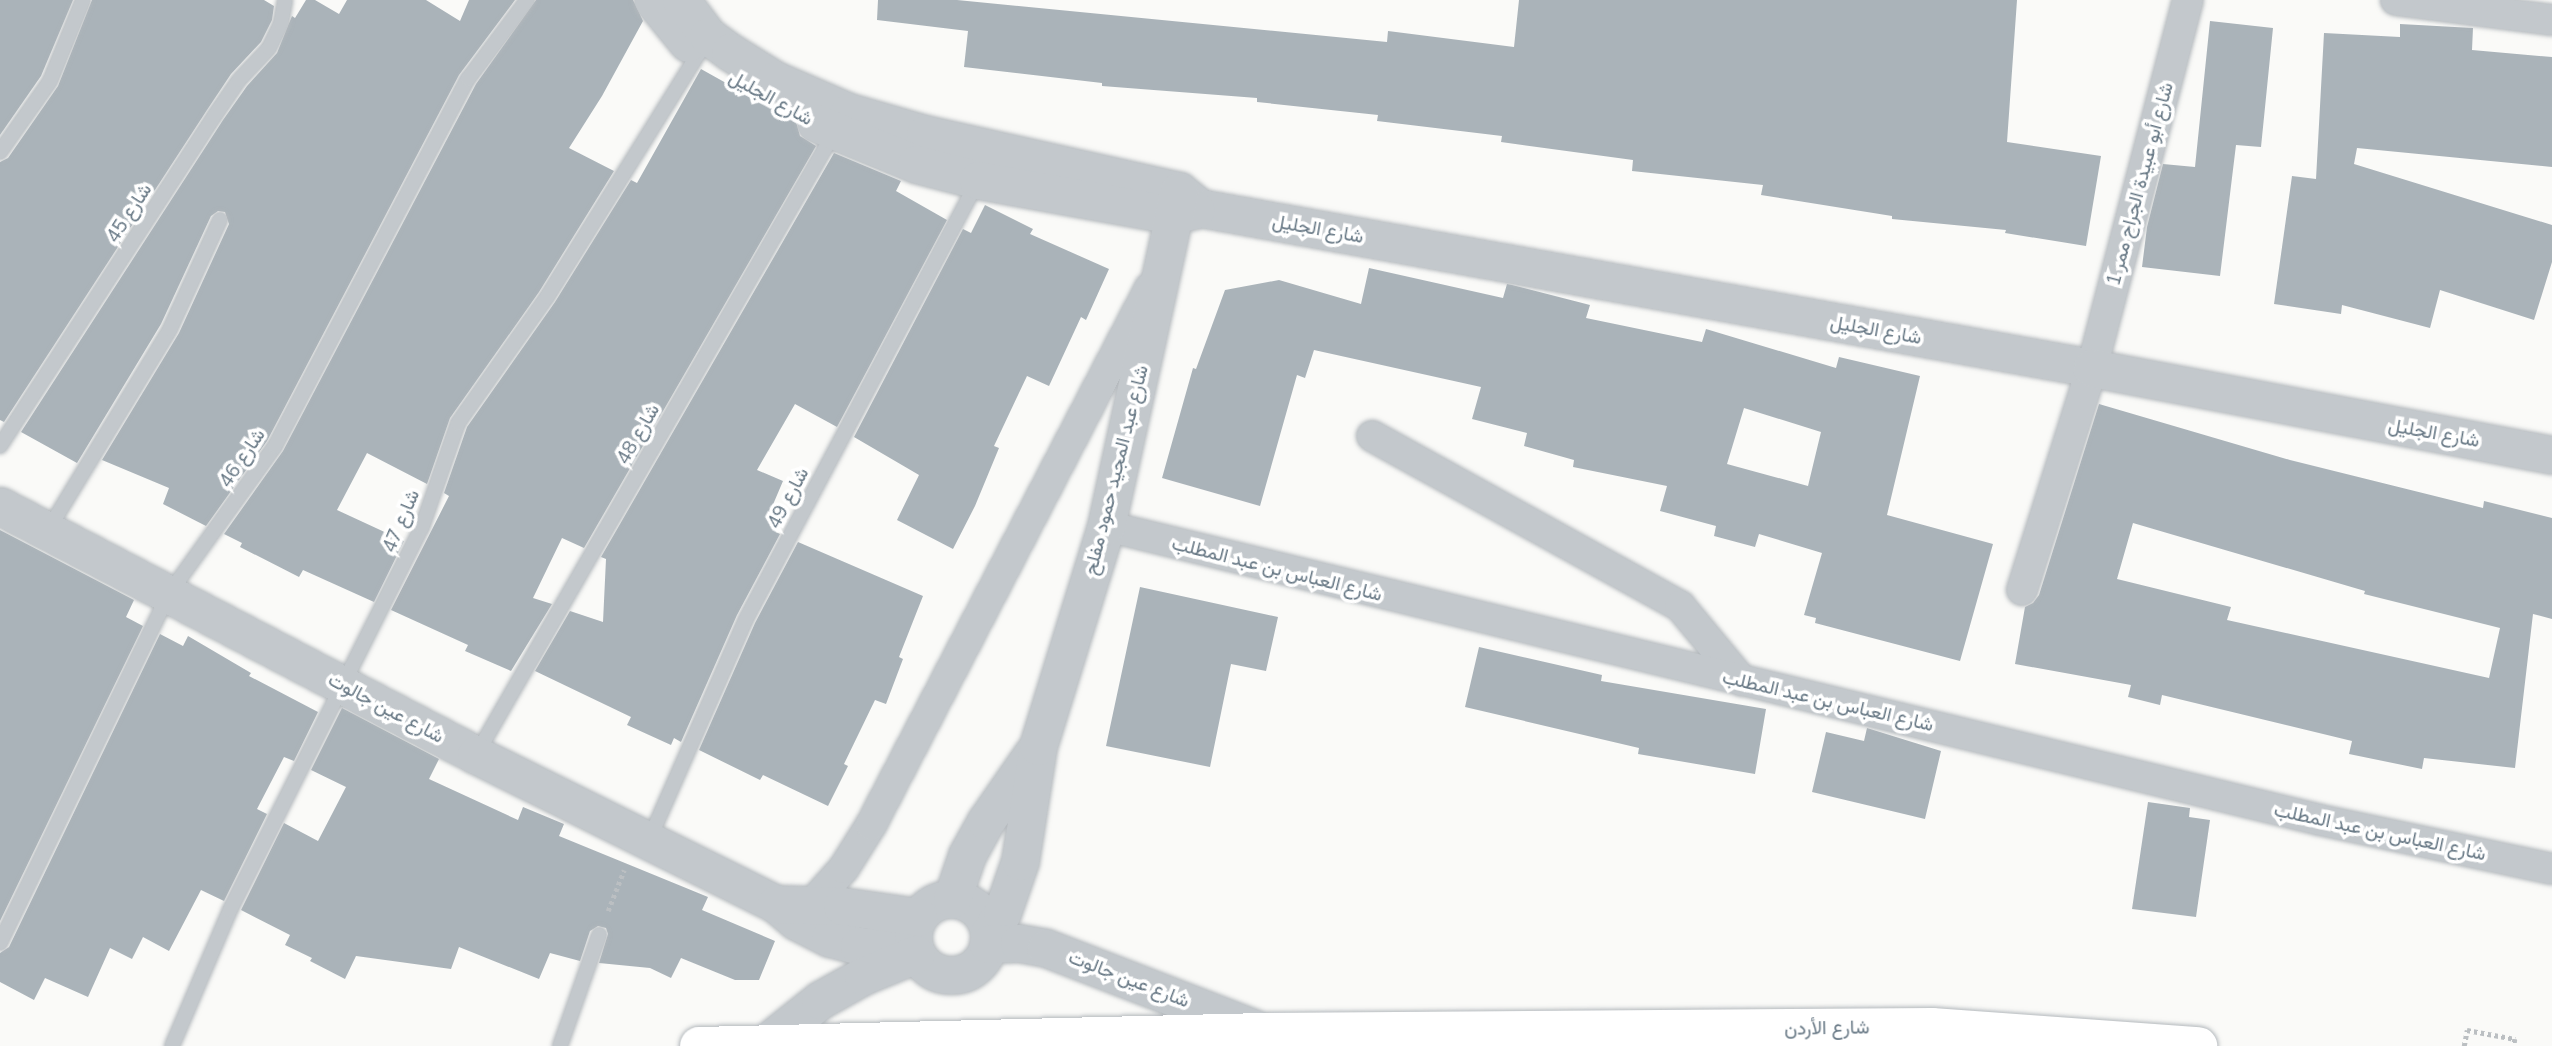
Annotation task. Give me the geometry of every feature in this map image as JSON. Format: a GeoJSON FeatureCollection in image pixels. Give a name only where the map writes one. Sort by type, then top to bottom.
{"type":"FeatureCollection","features":[{"type":"Feature","properties":{"kind":"highway","name":"شارع الأردن"},"geometry":{"type":"LineString","coordinates":[[699,1046],[766,1042],[1265,1032],[1932,1027],[2198,1046]]}},
{"type":"Feature","properties":{"kind":"street","name":"شارع الجليل"},"geometry":{"type":"LineString","coordinates":[[653,0],[768,100],[834,131],[916,164],[978,180],[1184,205],[2092,368],[2552,455]]}},
{"type":"Feature","properties":{"kind":"street","name":"شارع الجليل"},"geometry":{"type":"LineString","coordinates":[[681,0],[704,46],[849,112],[1184,205]]}},
{"type":"Feature","properties":{"kind":"street","name":"شارع أبو عبيدة الجراح ممر 1"},"geometry":{"type":"LineString","coordinates":[[2022,590],[2092,368],[2189,0]]}},
{"type":"Feature","properties":{"kind":"street"},"geometry":{"type":"LineString","coordinates":[[2396,0],[2552,20]]}},
{"type":"Feature","properties":{"kind":"street","name":"شارع عبد المجيد حمود مفلح"},"geometry":{"type":"LineString","coordinates":[[989,939],[1002,913],[1020,861],[1038,746],[1106,526],[1166,256],[1184,205]]}},
{"type":"Feature","properties":{"kind":"street"},"geometry":{"type":"LineString","coordinates":[[795,910],[844,868],[871,825],[1166,256]]}},
{"type":"Feature","properties":{"kind":"street"},"geometry":{"type":"LineString","coordinates":[[1371,436],[1680,606],[1742,681]]}},
{"type":"Feature","properties":{"kind":"street","name":"شارع عين جالوت"},"geometry":{"type":"LineString","coordinates":[[0,506],[476,755],[643,839],[795,910],[845,944],[916,940]]}},
{"type":"Feature","properties":{"kind":"street","name":"شارع العباس بن عبد المطلب"},"geometry":{"type":"LineString","coordinates":[[1106,526],[2320,820],[2552,869]]}},
{"type":"Feature","properties":{"kind":"street","name":"شارع عبد المجيد حمود مفلح"},"geometry":{"type":"LineString","coordinates":[[952,899],[967,855],[986,821],[1038,746]]}},
{"type":"Feature","properties":{"kind":"street"},"geometry":{"type":"LineString","coordinates":[[766,1042],[820,1000],[863,976],[916,940],[939,900],[966,902],[977,909],[989,939],[983,957],[974,967],[949,976],[935,972],[916,940]]}},
{"type":"Feature","properties":{"kind":"street","name":"شارع عين جالوت"},"geometry":{"type":"LineString","coordinates":[[989,939],[1046,948],[1265,1032]]}},
{"type":"Feature","properties":{"kind":"lane"},"geometry":{"type":"LineString","coordinates":[[0,152],[50,81],[83,0]]}},
{"type":"Feature","properties":{"kind":"lane","name":"شارع 45"},"geometry":{"type":"LineString","coordinates":[[0,446],[215,115],[239,80],[269,48],[281,23],[285,0]]}},
{"type":"Feature","properties":{"kind":"lane","name":"شارع 46"},"geometry":{"type":"LineString","coordinates":[[0,943],[168,595],[275,446],[468,79],[527,0]]}},
{"type":"Feature","properties":{"kind":"lane","name":"شارع 47"},"geometry":{"type":"LineString","coordinates":[[172,1046],[230,910],[422,527],[458,423],[547,297],[704,46]]}},
{"type":"Feature","properties":{"kind":"lane","name":"شارع 48"},"geometry":{"type":"LineString","coordinates":[[476,755],[834,131]]}},
{"type":"Feature","properties":{"kind":"lane","name":"شارع 49"},"geometry":{"type":"LineString","coordinates":[[643,839],[746,619],[978,180]]}},
{"type":"Feature","properties":{"kind":"lane"},"geometry":{"type":"LineString","coordinates":[[47,532],[170,329],[220,219]]}},
{"type":"Feature","properties":{"kind":"lane"},"geometry":{"type":"LineString","coordinates":[[560,1046],[599,935]]}},
{"type":"Feature","properties":{"kind":"path"},"geometry":{"type":"LineString","coordinates":[[599,935],[643,839]]}},
{"type":"Feature","properties":{"kind":"path"},"geometry":{"type":"LineString","coordinates":[[2464,1046],[2467,1030],[2515,1039],[2514,1046]]}},
{"type":"Feature","properties":{"kind":"building"},"geometry":{"type":"Polygon","coordinates":[[[0,0],[73,0],[41,76],[0,135],[0,0]]]}},
{"type":"Feature","properties":{"kind":"building"},"geometry":{"type":"Polygon","coordinates":[[[92,0],[264,0],[274,6],[272,20],[261,42],[231,74],[4,422],[0,420],[0,162],[8,158],[58,86],[92,0]]]}},
{"type":"Feature","properties":{"kind":"building"},"geometry":{"type":"Polygon","coordinates":[[[306,0],[315,0],[339,14],[347,0],[426,0],[460,21],[469,0],[515,0],[459,75],[267,441],[206,526],[163,504],[169,488],[102,460],[179,333],[229,224],[225,212],[218,211],[211,216],[161,324],[77,463],[21,432],[223,120],[247,86],[277,53],[292,16],[295,18],[306,0]]]}},
{"type":"Feature","properties":{"kind":"building"},"geometry":{"type":"Polygon","coordinates":[[[536,0],[633,0],[643,21],[602,96],[569,148],[614,171],[539,292],[450,418],[427,484],[367,453],[337,510],[404,541],[374,602],[303,570],[299,577],[240,547],[242,543],[224,534],[283,451],[476,84],[536,0]]]}},
{"type":"Feature","properties":{"kind":"building"},"geometry":{"type":"Polygon","coordinates":[[[878,0],[957,0],[1387,42],[1388,31],[1514,47],[1519,0],[2017,0],[2007,142],[2101,156],[2086,246],[2005,233],[2006,230],[1892,219],[1892,216],[1761,195],[1763,185],[1632,171],[1633,160],[1501,142],[1502,136],[1377,121],[1378,115],[1257,102],[1257,98],[1102,86],[1102,83],[964,67],[968,31],[877,20],[878,0]]]}},
{"type":"Feature","properties":{"kind":"building"},"geometry":{"type":"Polygon","coordinates":[[[2210,21],[2273,28],[2261,147],[2236,145],[2220,276],[2142,267],[2147,227],[2163,164],[2195,167],[2210,21]]]}},
{"type":"Feature","properties":{"kind":"building"},"geometry":{"type":"Polygon","coordinates":[[[2400,24],[2473,28],[2472,50],[2552,57],[2552,167],[2357,148],[2354,164],[2552,225],[2552,262],[2534,320],[2440,290],[2430,328],[2342,305],[2341,314],[2274,304],[2292,176],[2316,179],[2324,33],[2400,37],[2400,24]]]}},
{"type":"Feature","properties":{"kind":"building"},"geometry":{"type":"Polygon","coordinates":[[[701,69],[796,122],[800,136],[816,146],[584,548],[562,538],[533,598],[552,604],[511,671],[465,651],[468,645],[391,610],[449,496],[444,493],[467,427],[555,302],[631,180],[637,183],[701,69]]]}},
{"type":"Feature","properties":{"kind":"building"},"geometry":{"type":"Polygon","coordinates":[[[834,153],[901,181],[896,191],[947,220],[837,427],[795,404],[757,470],[783,481],[769,514],[782,520],[776,532],[780,534],[737,615],[681,742],[674,738],[671,745],[627,725],[631,717],[535,671],[570,611],[603,622],[606,559],[601,557],[834,153]]]}},
{"type":"Feature","properties":{"kind":"building"},"geometry":{"type":"Polygon","coordinates":[[[985,205],[1033,229],[1030,234],[1109,269],[1086,320],[1081,317],[1049,386],[1027,376],[994,446],[999,448],[975,506],[953,549],[897,520],[919,475],[854,437],[963,229],[971,233],[985,205]]]}},
{"type":"Feature","properties":{"kind":"building"},"geometry":{"type":"Polygon","coordinates":[[[1369,268],[1503,298],[1507,284],[1590,305],[1586,318],[1702,342],[1706,329],[1836,368],[1839,357],[1920,376],[1887,515],[1993,544],[1960,661],[1815,623],[1816,618],[1804,615],[1822,553],[1759,534],[1755,547],[1714,536],[1716,526],[1660,511],[1667,486],[1573,467],[1574,460],[1524,446],[1527,433],[1472,419],[1481,387],[1314,350],[1305,378],[1297,375],[1260,506],[1162,478],[1193,368],[1196,369],[1225,290],[1279,280],[1361,304],[1369,268]],[[1744,408],[1727,464],[1808,486],[1821,432],[1744,408]]]}},
{"type":"Feature","properties":{"kind":"building"},"geometry":{"type":"Polygon","coordinates":[[[2099,404],[2290,460],[2483,508],[2484,501],[2552,518],[2552,619],[2533,614],[2515,768],[2424,758],[2422,769],[2349,754],[2352,741],[2162,695],[2160,705],[2128,697],[2131,685],[2015,664],[2025,607],[2033,603],[2039,595],[2099,404]],[[2133,523],[2117,579],[2231,607],[2227,620],[2489,678],[2500,628],[2364,594],[2365,591],[2133,523]]]}},
{"type":"Feature","properties":{"kind":"building"},"geometry":{"type":"Polygon","coordinates":[[[0,530],[134,600],[126,617],[143,626],[0,921],[0,530]]]}},
{"type":"Feature","properties":{"kind":"building"},"geometry":{"type":"Polygon","coordinates":[[[798,542],[923,596],[899,657],[903,659],[886,704],[875,700],[844,764],[848,766],[828,806],[763,775],[760,780],[699,750],[755,623],[798,542]]]}},
{"type":"Feature","properties":{"kind":"building"},"geometry":{"type":"Polygon","coordinates":[[[1140,587],[1278,617],[1266,671],[1231,664],[1210,767],[1106,746],[1140,587]]]}},
{"type":"Feature","properties":{"kind":"building"},"geometry":{"type":"Polygon","coordinates":[[[160,634],[183,646],[188,636],[251,673],[249,676],[318,712],[294,761],[284,757],[257,809],[267,814],[224,901],[201,890],[169,951],[143,937],[132,959],[110,948],[88,997],[45,978],[34,1000],[0,982],[0,953],[9,947],[160,634]]]}},
{"type":"Feature","properties":{"kind":"building"},"geometry":{"type":"Polygon","coordinates":[[[1479,647],[1602,675],[1601,681],[1766,709],[1755,774],[1638,754],[1639,748],[1465,707],[1479,647]]]}},
{"type":"Feature","properties":{"kind":"building"},"geometry":{"type":"Polygon","coordinates":[[[342,708],[439,759],[429,779],[518,820],[523,807],[564,824],[559,836],[708,897],[702,910],[775,941],[759,980],[735,980],[681,958],[671,978],[650,968],[599,963],[608,934],[606,928],[598,926],[590,931],[580,961],[550,953],[539,979],[459,947],[451,969],[356,956],[345,979],[285,945],[290,935],[241,910],[284,823],[318,841],[346,787],[311,770],[342,708]]]}},
{"type":"Feature","properties":{"kind":"building"},"geometry":{"type":"Polygon","coordinates":[[[1867,728],[1941,751],[1925,819],[1812,792],[1826,732],[1864,741],[1867,728]]]}},
{"type":"Feature","properties":{"kind":"building"},"geometry":{"type":"Polygon","coordinates":[[[2148,802],[2190,808],[2189,817],[2210,820],[2196,917],[2132,909],[2148,802]]]}}]}
